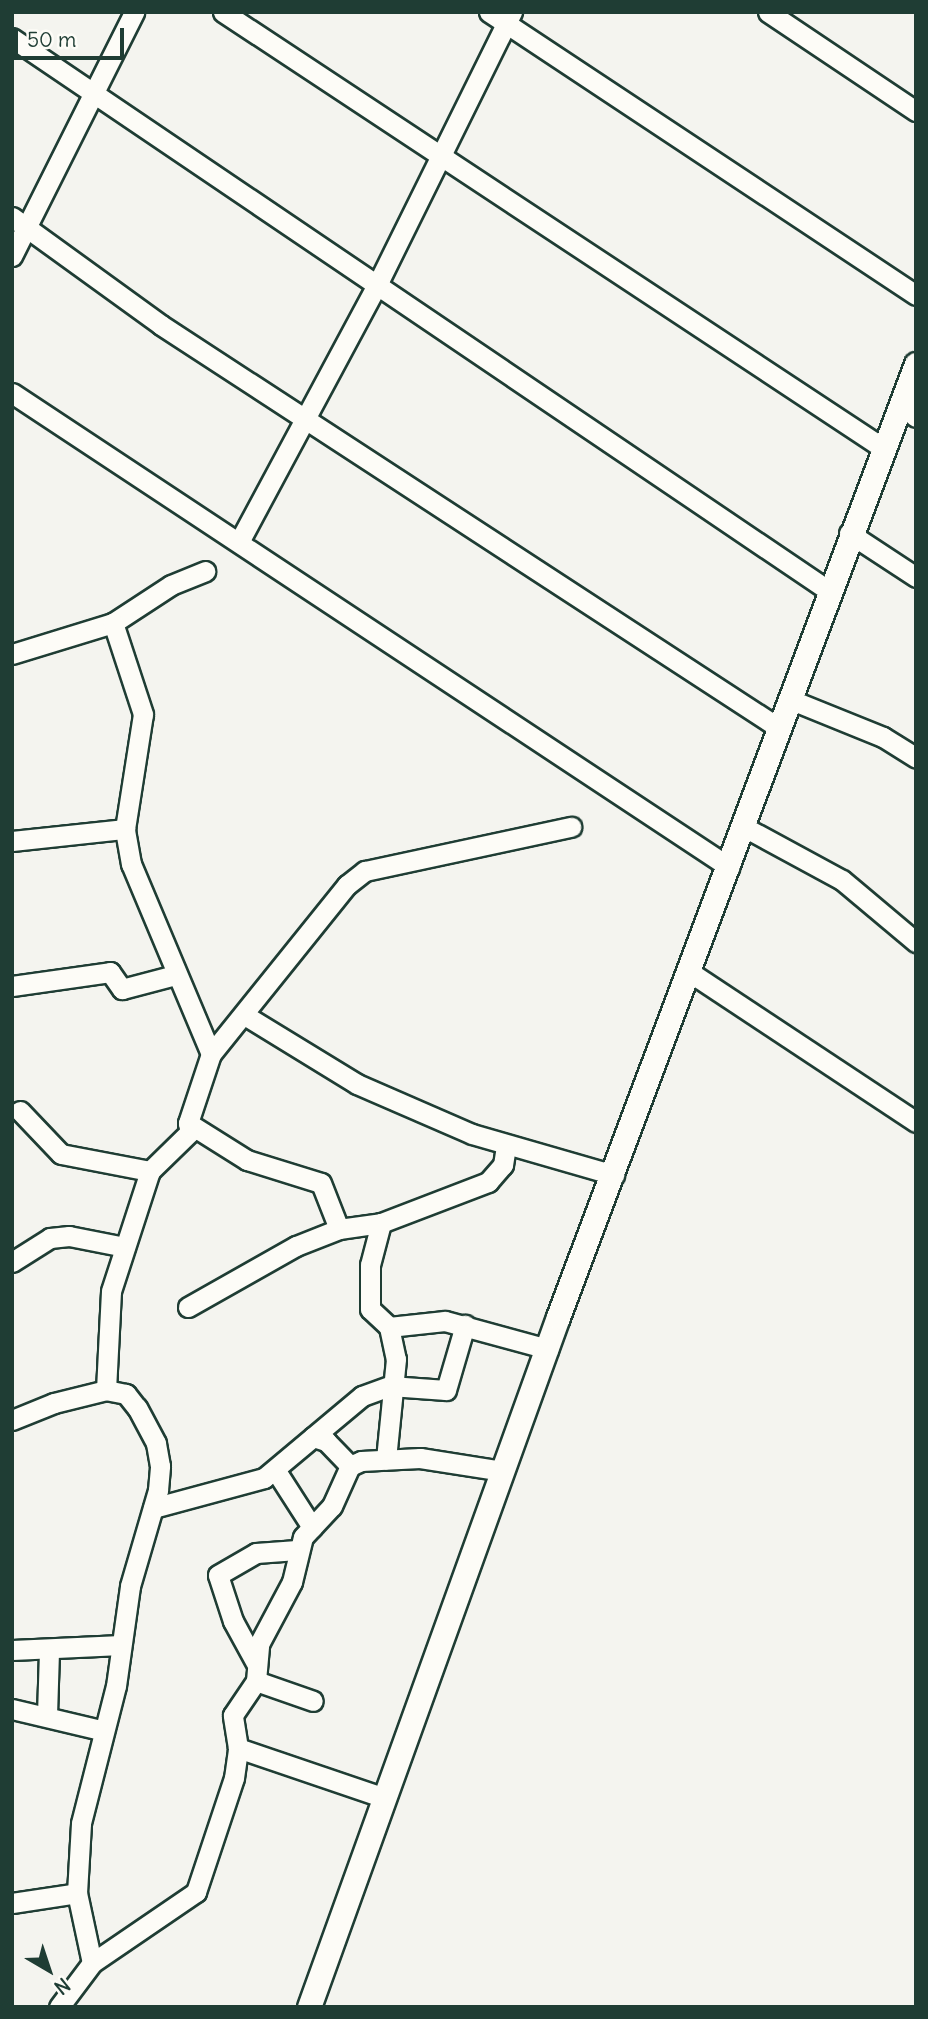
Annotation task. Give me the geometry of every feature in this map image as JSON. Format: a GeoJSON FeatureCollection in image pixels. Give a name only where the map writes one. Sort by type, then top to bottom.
{"type":"FeatureCollection","features":[{"type":"Feature","properties":{"kind":"main road"},"geometry":{"type":"LineString","coordinates":[[309,2007],[502,1471],[691,973],[849,533],[883,447],[909,411],[916,364]]}},
{"type":"Feature","properties":{"kind":"street"},"geometry":{"type":"LineString","coordinates":[[12,256],[20,222],[134,12]]}},
{"type":"Feature","properties":{"kind":"street"},"geometry":{"type":"LineString","coordinates":[[223,12],[883,447]]}},
{"type":"Feature","properties":{"kind":"street"},"geometry":{"type":"LineString","coordinates":[[489,12],[509,18],[916,295]]}},
{"type":"Feature","properties":{"kind":"street"},"geometry":{"type":"LineString","coordinates":[[768,12],[916,111]]}},
{"type":"Feature","properties":{"kind":"street"},"geometry":{"type":"LineString","coordinates":[[239,542],[377,285],[509,18]]}},
{"type":"Feature","properties":{"kind":"street"},"geometry":{"type":"LineString","coordinates":[[12,38],[829,591]]}},
{"type":"Feature","properties":{"kind":"street"},"geometry":{"type":"LineString","coordinates":[[20,222],[161,325],[779,728]]}},
{"type":"Feature","properties":{"kind":"street"},"geometry":{"type":"LineString","coordinates":[[12,393],[729,867]]}},
{"type":"Feature","properties":{"kind":"street"},"geometry":{"type":"LineString","coordinates":[[849,533],[916,577]]}},
{"type":"Feature","properties":{"kind":"street"},"geometry":{"type":"LineString","coordinates":[[12,654],[113,623],[171,585],[205,571]]}},
{"type":"Feature","properties":{"kind":"street"},"geometry":{"type":"LineString","coordinates":[[113,623],[143,714],[125,830],[136,882],[211,1054]]}},
{"type":"Feature","properties":{"kind":"street"},"geometry":{"type":"LineString","coordinates":[[789,699],[883,737],[916,758]]}},
{"type":"Feature","properties":{"kind":"street"},"geometry":{"type":"LineString","coordinates":[[106,1390],[111,1292],[150,1171],[190,1132],[188,1124],[211,1054],[246,1016],[347,885],[365,871],[571,827]]}},
{"type":"Feature","properties":{"kind":"street"},"geometry":{"type":"LineString","coordinates":[[744,827],[842,880],[916,942]]}},
{"type":"Feature","properties":{"kind":"street"},"geometry":{"type":"LineString","coordinates":[[12,841],[125,830]]}},
{"type":"Feature","properties":{"kind":"street"},"geometry":{"type":"LineString","coordinates":[[12,986],[110,972],[122,989],[175,975]]}},
{"type":"Feature","properties":{"kind":"street"},"geometry":{"type":"LineString","coordinates":[[691,973],[916,1122]]}},
{"type":"Feature","properties":{"kind":"street"},"geometry":{"type":"LineString","coordinates":[[246,1016],[335,1073],[506,1145],[614,1175]]}},
{"type":"Feature","properties":{"kind":"street"},"geometry":{"type":"LineString","coordinates":[[20,1111],[61,1154],[150,1171]]}},
{"type":"Feature","properties":{"kind":"street"},"geometry":{"type":"LineString","coordinates":[[188,1124],[247,1160],[321,1183],[339,1229]]}},
{"type":"Feature","properties":{"kind":"street"},"geometry":{"type":"LineString","coordinates":[[188,1307],[270,1259],[339,1229],[381,1223],[488,1182],[503,1165],[506,1145]]}},
{"type":"Feature","properties":{"kind":"street"},"geometry":{"type":"LineString","coordinates":[[381,1223],[370,1265],[370,1309],[389,1327],[396,1359],[390,1386],[386,1460]]}},
{"type":"Feature","properties":{"kind":"street"},"geometry":{"type":"LineString","coordinates":[[12,1262],[50,1238],[69,1236],[125,1247]]}},
{"type":"Feature","properties":{"kind":"street"},"geometry":{"type":"LineString","coordinates":[[389,1327],[445,1321],[548,1349]]}},
{"type":"Feature","properties":{"kind":"street"},"geometry":{"type":"LineString","coordinates":[[153,1508],[243,1487],[276,1471],[362,1396],[390,1386],[446,1390],[465,1325]]}},
{"type":"Feature","properties":{"kind":"street"},"geometry":{"type":"LineString","coordinates":[[12,1420],[54,1403],[106,1390],[126,1394],[156,1443],[159,1478],[130,1586],[116,1686],[101,1730],[81,1823],[77,1893],[92,1963]]}},
{"type":"Feature","properties":{"kind":"street"},"geometry":{"type":"LineString","coordinates":[[313,1437],[326,1441],[350,1466]]}},
{"type":"Feature","properties":{"kind":"street"},"geometry":{"type":"LineString","coordinates":[[59,2007],[92,1963],[196,1892],[230,1795],[238,1748],[233,1715],[256,1673],[264,1632],[292,1582],[297,1550],[312,1527],[332,1506],[350,1466],[361,1461],[420,1458],[502,1471]]}},
{"type":"Feature","properties":{"kind":"street"},"geometry":{"type":"LineString","coordinates":[[276,1471],[312,1527]]}},
{"type":"Feature","properties":{"kind":"street"},"geometry":{"type":"LineString","coordinates":[[297,1550],[256,1553],[218,1575],[233,1621],[256,1673],[313,1701]]}},
{"type":"Feature","properties":{"kind":"street"},"geometry":{"type":"LineString","coordinates":[[12,1650],[121,1645]]}},
{"type":"Feature","properties":{"kind":"street"},"geometry":{"type":"LineString","coordinates":[[47,1715],[49,1650]]}},
{"type":"Feature","properties":{"kind":"street"},"geometry":{"type":"LineString","coordinates":[[12,1709],[47,1715],[101,1730]]}},
{"type":"Feature","properties":{"kind":"street"},"geometry":{"type":"LineString","coordinates":[[238,1748],[385,1798]]}},
{"type":"Feature","properties":{"kind":"street"},"geometry":{"type":"LineString","coordinates":[[12,1903],[77,1893]]}}]}
